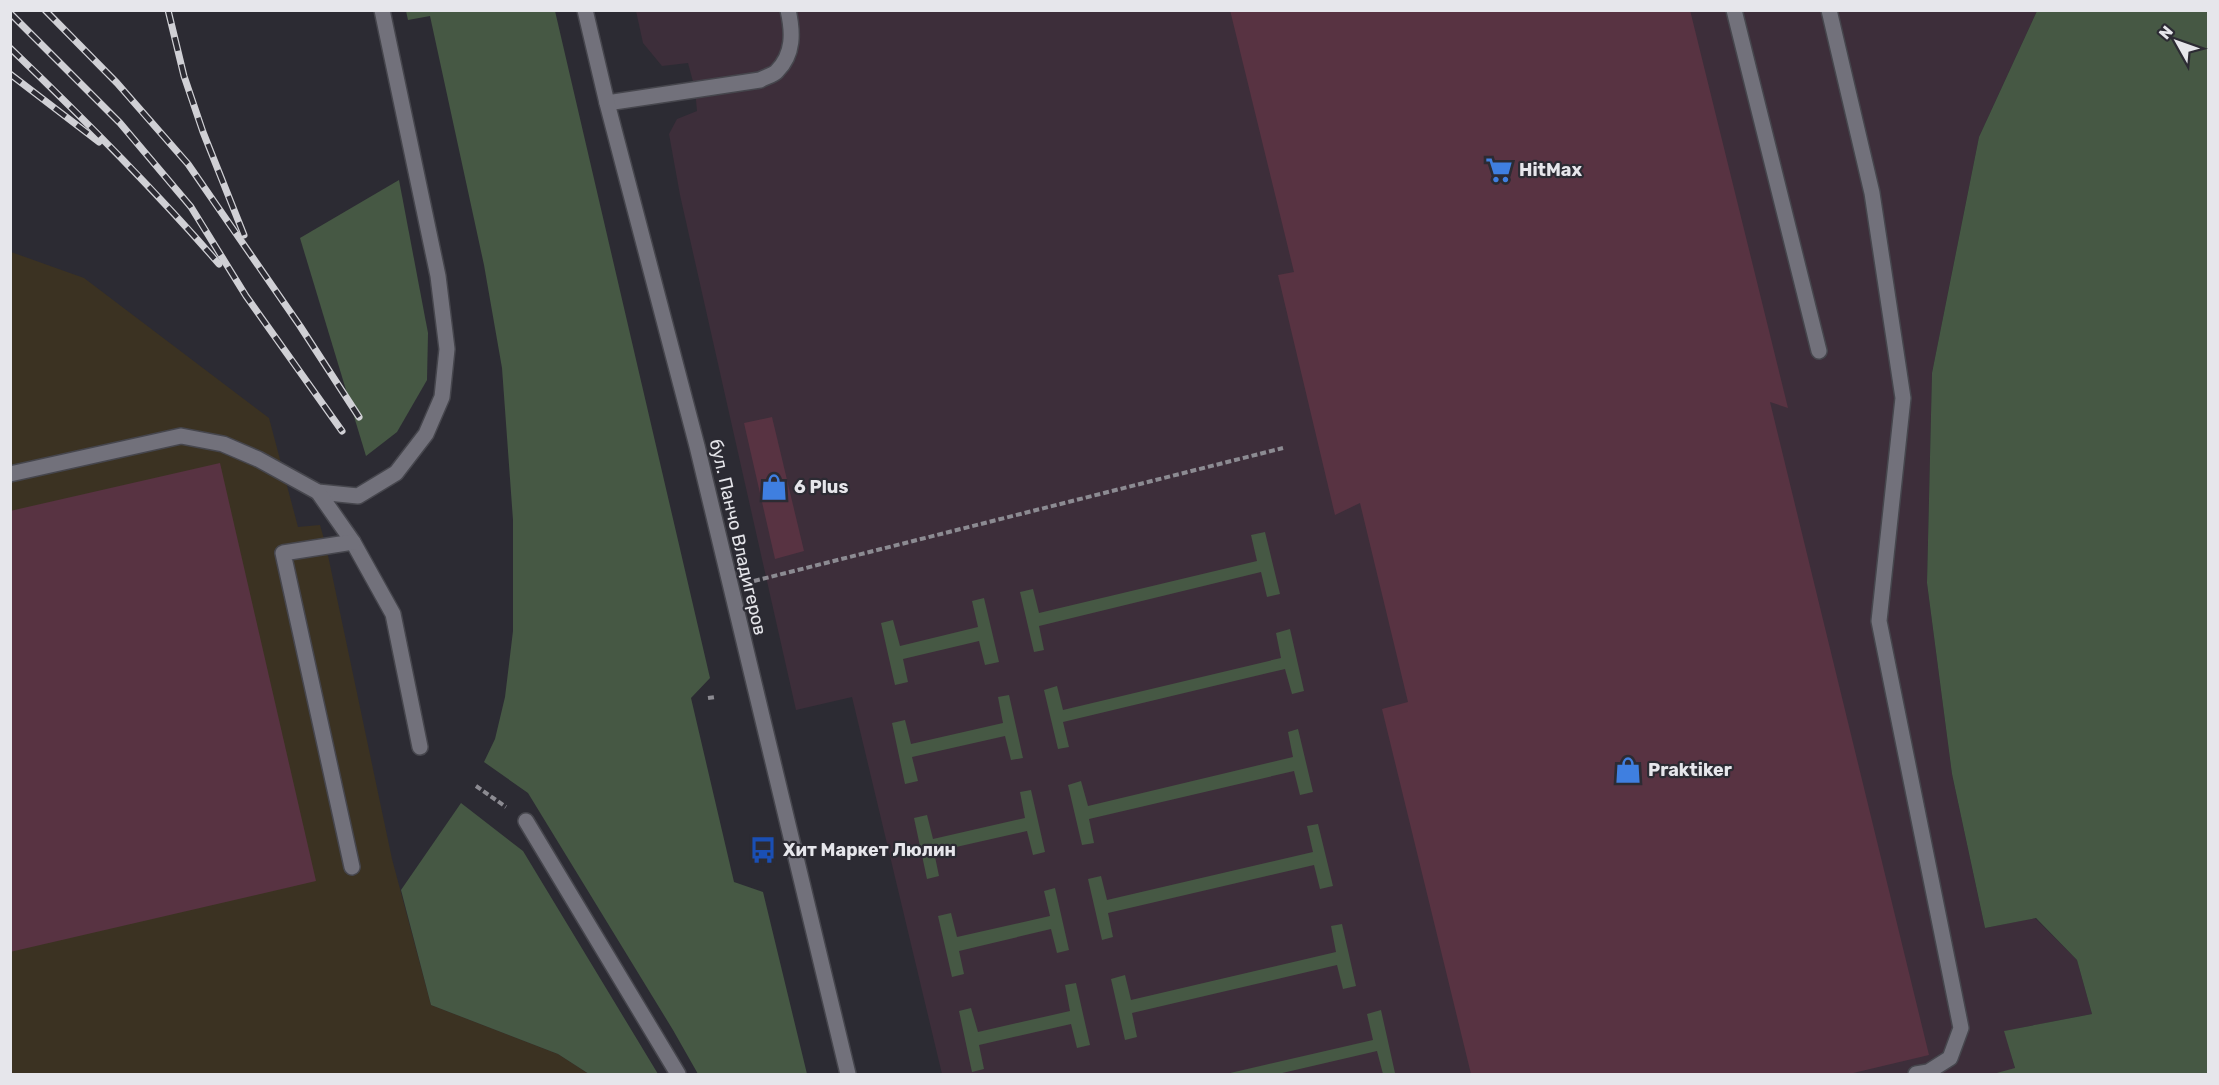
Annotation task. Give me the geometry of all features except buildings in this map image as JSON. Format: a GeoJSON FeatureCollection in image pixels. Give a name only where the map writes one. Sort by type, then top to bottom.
{"type":"FeatureCollection","features":[{"type":"Feature","properties":{"kind":"street"},"geometry":{"type":"LineString","coordinates":[[10,474],[181,436],[223,444],[258,459],[318,492],[358,496],[396,473],[426,434],[442,397],[447,349],[438,276],[382,10]]}},
{"type":"Feature","properties":{"kind":"street","name":"бул. Панчо Владигеров"},"geometry":{"type":"LineString","coordinates":[[585,10],[607,103],[697,446],[848,1074]]}},
{"type":"Feature","properties":{"kind":"street"},"geometry":{"type":"LineString","coordinates":[[607,103],[760,80],[769,76],[777,71],[790,50],[793,32],[788,10]]}},
{"type":"Feature","properties":{"kind":"street"},"geometry":{"type":"LineString","coordinates":[[1734,10],[1819,351]]}},
{"type":"Feature","properties":{"kind":"street"},"geometry":{"type":"LineString","coordinates":[[1829,10],[1872,192],[1903,398],[1879,621],[1961,1028],[1950,1058],[1928,1072],[1916,1074]]}},
{"type":"Feature","properties":{"kind":"street"},"geometry":{"type":"LineString","coordinates":[[318,492],[353,542],[393,614],[420,747]]}},
{"type":"Feature","properties":{"kind":"street"},"geometry":{"type":"LineString","coordinates":[[352,867],[283,553],[353,542]]}},
{"type":"Feature","properties":{"kind":"street"},"geometry":{"type":"LineString","coordinates":[[526,821],[678,1074]]}},
{"type":"Feature","properties":{"kind":"path"},"geometry":{"type":"LineString","coordinates":[[751,582],[1283,448]]}},
{"type":"Feature","properties":{"kind":"path"},"geometry":{"type":"LineString","coordinates":[[708,698],[715,697]]}},
{"type":"Feature","properties":{"kind":"path"},"geometry":{"type":"LineString","coordinates":[[476,786],[501,804]]}},
{"type":"Feature","properties":{"kind":"shaded area"},"geometry":{"type":"Polygon","coordinates":[[[636,11],[2037,11],[1979,137],[1932,373],[1927,583],[1952,774],[1985,928],[2035,918],[2077,960],[2092,1014],[2005,1031],[2015,1069],[1993,1074],[942,1074],[852,697],[796,710],[680,195],[669,134],[677,119],[697,111],[695,89],[688,63],[662,66],[643,43],[636,11]]]}},
{"type":"Feature","properties":{"kind":"shaded area"},"geometry":{"type":"Polygon","coordinates":[[[11,252],[84,278],[269,418],[298,527],[320,525],[326,546],[392,859],[431,1005],[558,1054],[589,1074],[11,1074],[11,252]]]}},
{"type":"Feature","properties":{"kind":"green space"},"geometry":{"type":"Polygon","coordinates":[[[406,11],[555,11],[710,678],[691,698],[734,882],[763,892],[807,1074],[698,1074],[528,793],[484,762],[495,739],[505,697],[513,631],[513,520],[502,368],[484,265],[430,16],[408,20],[406,11]]]}},
{"type":"Feature","properties":{"kind":"green space"},"geometry":{"type":"Polygon","coordinates":[[[2037,11],[2208,11],[2208,1074],[1993,1074],[2015,1068],[2004,1031],[2092,1014],[2077,960],[2036,918],[1985,928],[1952,774],[1927,583],[1932,373],[1979,137],[2037,11]]]}},
{"type":"Feature","properties":{"kind":"green space"},"geometry":{"type":"Polygon","coordinates":[[[399,180],[428,333],[427,380],[397,432],[366,456],[300,238],[399,180]]]}},
{"type":"Feature","properties":{"kind":"green space"},"geometry":{"type":"Polygon","coordinates":[[[1265,532],[1280,594],[1267,597],[1261,572],[1039,626],[1044,650],[1034,652],[1020,592],[1033,589],[1039,613],[1257,561],[1251,535],[1265,532]]]}},
{"type":"Feature","properties":{"kind":"green space"},"geometry":{"type":"Polygon","coordinates":[[[984,598],[999,662],[985,665],[979,641],[903,659],[908,682],[895,685],[881,623],[893,620],[900,646],[978,627],[972,601],[984,598]]]}},
{"type":"Feature","properties":{"kind":"green space"},"geometry":{"type":"Polygon","coordinates":[[[1290,629],[1304,691],[1292,694],[1285,669],[1063,722],[1069,747],[1058,749],[1044,690],[1057,686],[1063,710],[1281,658],[1276,633],[1290,629]]]}},
{"type":"Feature","properties":{"kind":"green space"},"geometry":{"type":"Polygon","coordinates":[[[1009,695],[1023,758],[1011,760],[1005,736],[912,757],[918,781],[905,784],[892,723],[905,720],[911,744],[1003,723],[998,697],[1009,695]]]}},
{"type":"Feature","properties":{"kind":"green space"},"geometry":{"type":"Polygon","coordinates":[[[1298,729],[1313,792],[1300,795],[1294,771],[1089,819],[1094,843],[1082,845],[1068,785],[1081,781],[1088,806],[1293,757],[1288,732],[1298,729]]]}},
{"type":"Feature","properties":{"kind":"green space"},"geometry":{"type":"Polygon","coordinates":[[[1031,790],[1045,852],[1033,855],[1027,831],[934,852],[939,876],[927,879],[914,818],[927,815],[933,839],[1025,818],[1020,792],[1031,790]]]}},
{"type":"Feature","properties":{"kind":"green space"},"geometry":{"type":"Polygon","coordinates":[[[461,803],[523,851],[658,1074],[589,1074],[558,1054],[431,1005],[401,890],[461,803]]]}},
{"type":"Feature","properties":{"kind":"green space"},"geometry":{"type":"Polygon","coordinates":[[[1318,824],[1333,886],[1320,889],[1314,865],[1108,913],[1113,937],[1102,940],[1088,879],[1101,876],[1107,900],[1313,852],[1307,826],[1318,824]]]}},
{"type":"Feature","properties":{"kind":"green space"},"geometry":{"type":"Polygon","coordinates":[[[1055,888],[1069,950],[1057,953],[1051,929],[959,951],[964,974],[952,977],[938,916],[951,913],[957,937],[1050,916],[1044,891],[1055,888]]]}},
{"type":"Feature","properties":{"kind":"green space"},"geometry":{"type":"Polygon","coordinates":[[[1342,924],[1356,986],[1343,989],[1337,965],[1132,1013],[1137,1037],[1125,1040],[1111,979],[1125,975],[1131,1000],[1336,952],[1331,926],[1342,924]]]}},
{"type":"Feature","properties":{"kind":"green space"},"geometry":{"type":"Polygon","coordinates":[[[1076,983],[1090,1045],[1077,1048],[1071,1024],[979,1045],[984,1069],[972,1072],[959,1011],[971,1008],[978,1032],[1070,1011],[1065,985],[1076,983]]]}},
{"type":"Feature","properties":{"kind":"green space"},"geometry":{"type":"Polygon","coordinates":[[[1381,1010],[1395,1073],[1383,1074],[1377,1051],[1278,1074],[1226,1074],[1373,1040],[1367,1014],[1381,1010]]]}},
{"type":"Feature","properties":{"kind":"railway"},"geometry":{"type":"LineString","coordinates":[[45,10],[117,83],[188,164],[300,326],[359,417]]}},
{"type":"Feature","properties":{"kind":"railway"},"geometry":{"type":"LineString","coordinates":[[168,10],[184,76],[203,132],[244,235]]}},
{"type":"Feature","properties":{"kind":"railway"},"geometry":{"type":"LineString","coordinates":[[10,13],[120,123],[191,207],[246,296],[342,431]]}},
{"type":"Feature","properties":{"kind":"railway"},"geometry":{"type":"LineString","coordinates":[[10,48],[117,154],[219,264]]}},
{"type":"Feature","properties":{"kind":"railway"},"geometry":{"type":"LineString","coordinates":[[10,74],[99,142]]}},
{"type":"Feature","properties":{"kind":"place","name":"HitMax"},"geometry":{"type":"Point","coordinates":[1499,170]}},
{"type":"Feature","properties":{"kind":"place","name":"6 Plus"},"geometry":{"type":"Point","coordinates":[774,487]}},
{"type":"Feature","properties":{"kind":"place","name":"Praktiker"},"geometry":{"type":"Point","coordinates":[1628,770]}},
{"type":"Feature","properties":{"kind":"place","name":"Хит Маркет Люлин"},"geometry":{"type":"Point","coordinates":[763,850]}}]}
